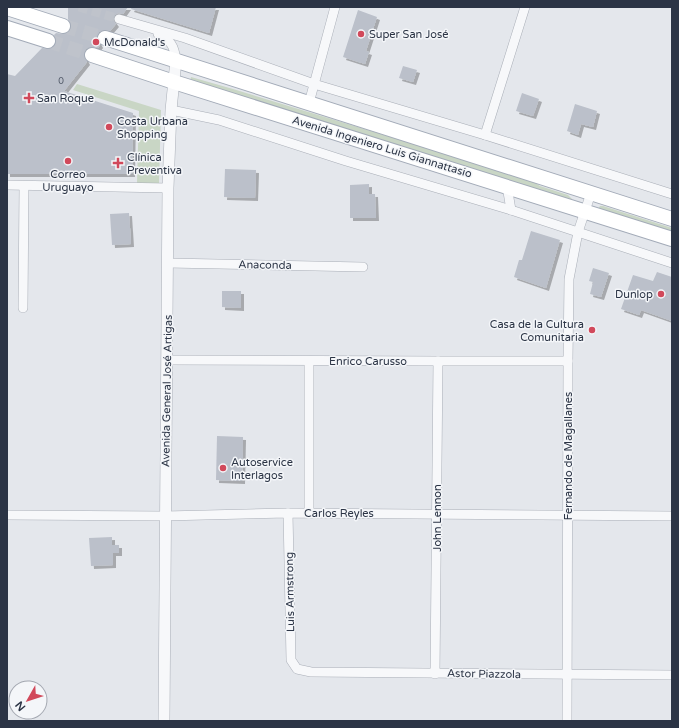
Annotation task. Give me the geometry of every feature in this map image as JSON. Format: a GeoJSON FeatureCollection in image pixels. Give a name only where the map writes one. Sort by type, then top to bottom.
{"type":"FeatureCollection","features":[{"type":"Feature","properties":{"kind":"main road"},"geometry":{"type":"LineString","coordinates":[[7,8],[63,26]]}},
{"type":"Feature","properties":{"kind":"main road"},"geometry":{"type":"LineString","coordinates":[[7,28],[48,41]]}},
{"type":"Feature","properties":{"kind":"main road","name":"Avenida Ingeniero Luis Giannattasio"},"geometry":{"type":"LineString","coordinates":[[105,38],[672,219]]}},
{"type":"Feature","properties":{"kind":"main road","name":"Avenida Ingeniero Luis Giannattasio"},"geometry":{"type":"LineString","coordinates":[[92,55],[672,239]]}},
{"type":"Feature","properties":{"kind":"street"},"geometry":{"type":"LineString","coordinates":[[308,103],[334,7]]}},
{"type":"Feature","properties":{"kind":"street"},"geometry":{"type":"LineString","coordinates":[[486,135],[525,7]]}},
{"type":"Feature","properties":{"kind":"street"},"geometry":{"type":"LineString","coordinates":[[119,19],[184,38],[314,84],[486,135],[672,194]]}},
{"type":"Feature","properties":{"kind":"street"},"geometry":{"type":"LineString","coordinates":[[140,25],[164,37],[171,43],[176,60]]}},
{"type":"Feature","properties":{"kind":"street","name":"Avenida General José Artigas"},"geometry":{"type":"LineString","coordinates":[[164,721],[168,188],[171,110],[176,60]]}},
{"type":"Feature","properties":{"kind":"street","name":"Avenida Ingeniero Luis Giannattasio"},"geometry":{"type":"LineString","coordinates":[[171,110],[219,120],[346,161],[511,210],[672,263]]}},
{"type":"Feature","properties":{"kind":"street"},"geometry":{"type":"LineString","coordinates":[[7,185],[168,188]]}},
{"type":"Feature","properties":{"kind":"street"},"geometry":{"type":"LineString","coordinates":[[23,308],[24,186]]}},
{"type":"Feature","properties":{"kind":"street"},"geometry":{"type":"LineString","coordinates":[[507,186],[511,210]]}},
{"type":"Feature","properties":{"kind":"street","name":"Fernando de Magallanes"},"geometry":{"type":"LineString","coordinates":[[567,721],[569,280],[578,232],[591,193]]}},
{"type":"Feature","properties":{"kind":"street","name":"Anaconda"},"geometry":{"type":"LineString","coordinates":[[168,263],[363,267]]}},
{"type":"Feature","properties":{"kind":"street","name":"Enrico Carusso"},"geometry":{"type":"LineString","coordinates":[[167,360],[438,362],[568,360]]}},
{"type":"Feature","properties":{"kind":"street"},"geometry":{"type":"LineString","coordinates":[[309,361],[309,513]]}},
{"type":"Feature","properties":{"kind":"street","name":"John Lennon"},"geometry":{"type":"LineString","coordinates":[[436,674],[438,362]]}},
{"type":"Feature","properties":{"kind":"street","name":"Luis Armstrong"},"geometry":{"type":"LineString","coordinates":[[288,513],[291,660],[297,669]]}},
{"type":"Feature","properties":{"kind":"street","name":"Carlos Reyles"},"geometry":{"type":"LineString","coordinates":[[7,515],[165,516],[309,513],[672,516]]}},
{"type":"Feature","properties":{"kind":"street","name":"Astor Piazzola"},"geometry":{"type":"LineString","coordinates":[[297,669],[311,672],[672,675]]}},
{"type":"Feature","properties":{"kind":"green space"},"geometry":{"type":"Polygon","coordinates":[[[191,77],[529,179],[540,186],[568,195],[572,199],[571,202],[190,81],[191,77]]]}},
{"type":"Feature","properties":{"kind":"green space"},"geometry":{"type":"Polygon","coordinates":[[[77,84],[161,110],[159,183],[137,183],[139,111],[73,90],[77,84]]]}},
{"type":"Feature","properties":{"kind":"green space"},"geometry":{"type":"Polygon","coordinates":[[[600,206],[672,228],[672,233],[598,209],[600,206]]]}},
{"type":"Feature","properties":{"kind":"building"},"geometry":{"type":"Polygon","coordinates":[[[68,7],[128,7],[123,14],[118,13],[115,15],[113,20],[116,24],[110,31],[104,30],[99,32],[97,39],[100,45],[98,48],[91,47],[86,49],[84,56],[87,62],[64,91],[133,113],[132,174],[7,174],[7,74],[15,76],[42,48],[49,49],[54,47],[56,40],[54,35],[56,33],[64,34],[69,32],[71,25],[68,19],[68,7]]]}},
{"type":"Feature","properties":{"kind":"building"},"geometry":{"type":"Polygon","coordinates":[[[132,7],[216,7],[209,33],[131,9],[132,7]]]}},
{"type":"Feature","properties":{"kind":"building","name":"Super San José"},"geometry":{"type":"Polygon","coordinates":[[[358,10],[377,17],[366,51],[369,52],[365,64],[343,57],[358,10]]]}},
{"type":"Feature","properties":{"kind":"building"},"geometry":{"type":"Polygon","coordinates":[[[403,66],[417,70],[413,82],[399,78],[403,66]]]}},
{"type":"Feature","properties":{"kind":"building"},"geometry":{"type":"Polygon","coordinates":[[[522,93],[539,99],[533,116],[516,111],[522,93]]]}},
{"type":"Feature","properties":{"kind":"building"},"geometry":{"type":"Polygon","coordinates":[[[575,104],[597,111],[593,127],[581,124],[578,135],[567,131],[575,104]]]}},
{"type":"Feature","properties":{"kind":"building"},"geometry":{"type":"Polygon","coordinates":[[[225,169],[256,170],[255,198],[224,197],[225,169]]]}},
{"type":"Feature","properties":{"kind":"building"},"geometry":{"type":"Polygon","coordinates":[[[369,184],[369,194],[375,194],[376,218],[350,218],[350,185],[369,184]]]}},
{"type":"Feature","properties":{"kind":"building"},"geometry":{"type":"Polygon","coordinates":[[[129,213],[131,244],[112,245],[110,214],[129,213]]]}},
{"type":"Feature","properties":{"kind":"building"},"geometry":{"type":"Polygon","coordinates":[[[531,231],[560,240],[546,288],[514,277],[519,260],[522,260],[531,231]]]}},
{"type":"Feature","properties":{"kind":"building"},"geometry":{"type":"Polygon","coordinates":[[[593,268],[609,273],[601,297],[590,294],[593,282],[589,281],[593,268]]]}},
{"type":"Feature","properties":{"kind":"building"},"geometry":{"type":"Polygon","coordinates":[[[657,272],[672,277],[672,321],[641,310],[639,315],[621,309],[633,275],[653,281],[657,272]]]}},
{"type":"Feature","properties":{"kind":"building"},"geometry":{"type":"Polygon","coordinates":[[[222,291],[241,291],[241,308],[222,307],[222,291]]]}},
{"type":"Feature","properties":{"kind":"building"},"geometry":{"type":"Polygon","coordinates":[[[217,436],[243,437],[242,481],[216,480],[217,436]]]}},
{"type":"Feature","properties":{"kind":"building"},"geometry":{"type":"Polygon","coordinates":[[[112,537],[112,545],[119,545],[119,553],[113,553],[113,565],[91,566],[89,538],[112,537]]]}},
{"type":"Feature","properties":{"kind":"tunnel"},"geometry":{"type":"LineString","coordinates":[[79,7],[119,19]]}},
{"type":"Feature","properties":{"kind":"tunnel"},"geometry":{"type":"LineString","coordinates":[[63,26],[105,38]]}},
{"type":"Feature","properties":{"kind":"tunnel"},"geometry":{"type":"LineString","coordinates":[[48,41],[92,55]]}},
{"type":"Feature","properties":{"kind":"place","name":"Super San José"},"geometry":{"type":"Point","coordinates":[361,34]}},
{"type":"Feature","properties":{"kind":"place","name":"McDonald's"},"geometry":{"type":"Point","coordinates":[96,42]}},
{"type":"Feature","properties":{"kind":"place","name":"San Roque"},"geometry":{"type":"Point","coordinates":[29,98]}},
{"type":"Feature","properties":{"kind":"place","name":"Costa Urbana Shopping"},"geometry":{"type":"Point","coordinates":[109,127]}},
{"type":"Feature","properties":{"kind":"place","name":"Correo Uruguayo"},"geometry":{"type":"Point","coordinates":[68,161]}},
{"type":"Feature","properties":{"kind":"place","name":"Clínica Preventiva"},"geometry":{"type":"Point","coordinates":[118,163]}},
{"type":"Feature","properties":{"kind":"place","name":"Dunlop"},"geometry":{"type":"Point","coordinates":[661,294]}},
{"type":"Feature","properties":{"kind":"place","name":"Casa de la Cultura Comunitaria"},"geometry":{"type":"Point","coordinates":[592,330]}},
{"type":"Feature","properties":{"kind":"place","name":"Autoservice Interlagos"},"geometry":{"type":"Point","coordinates":[223,468]}}]}
